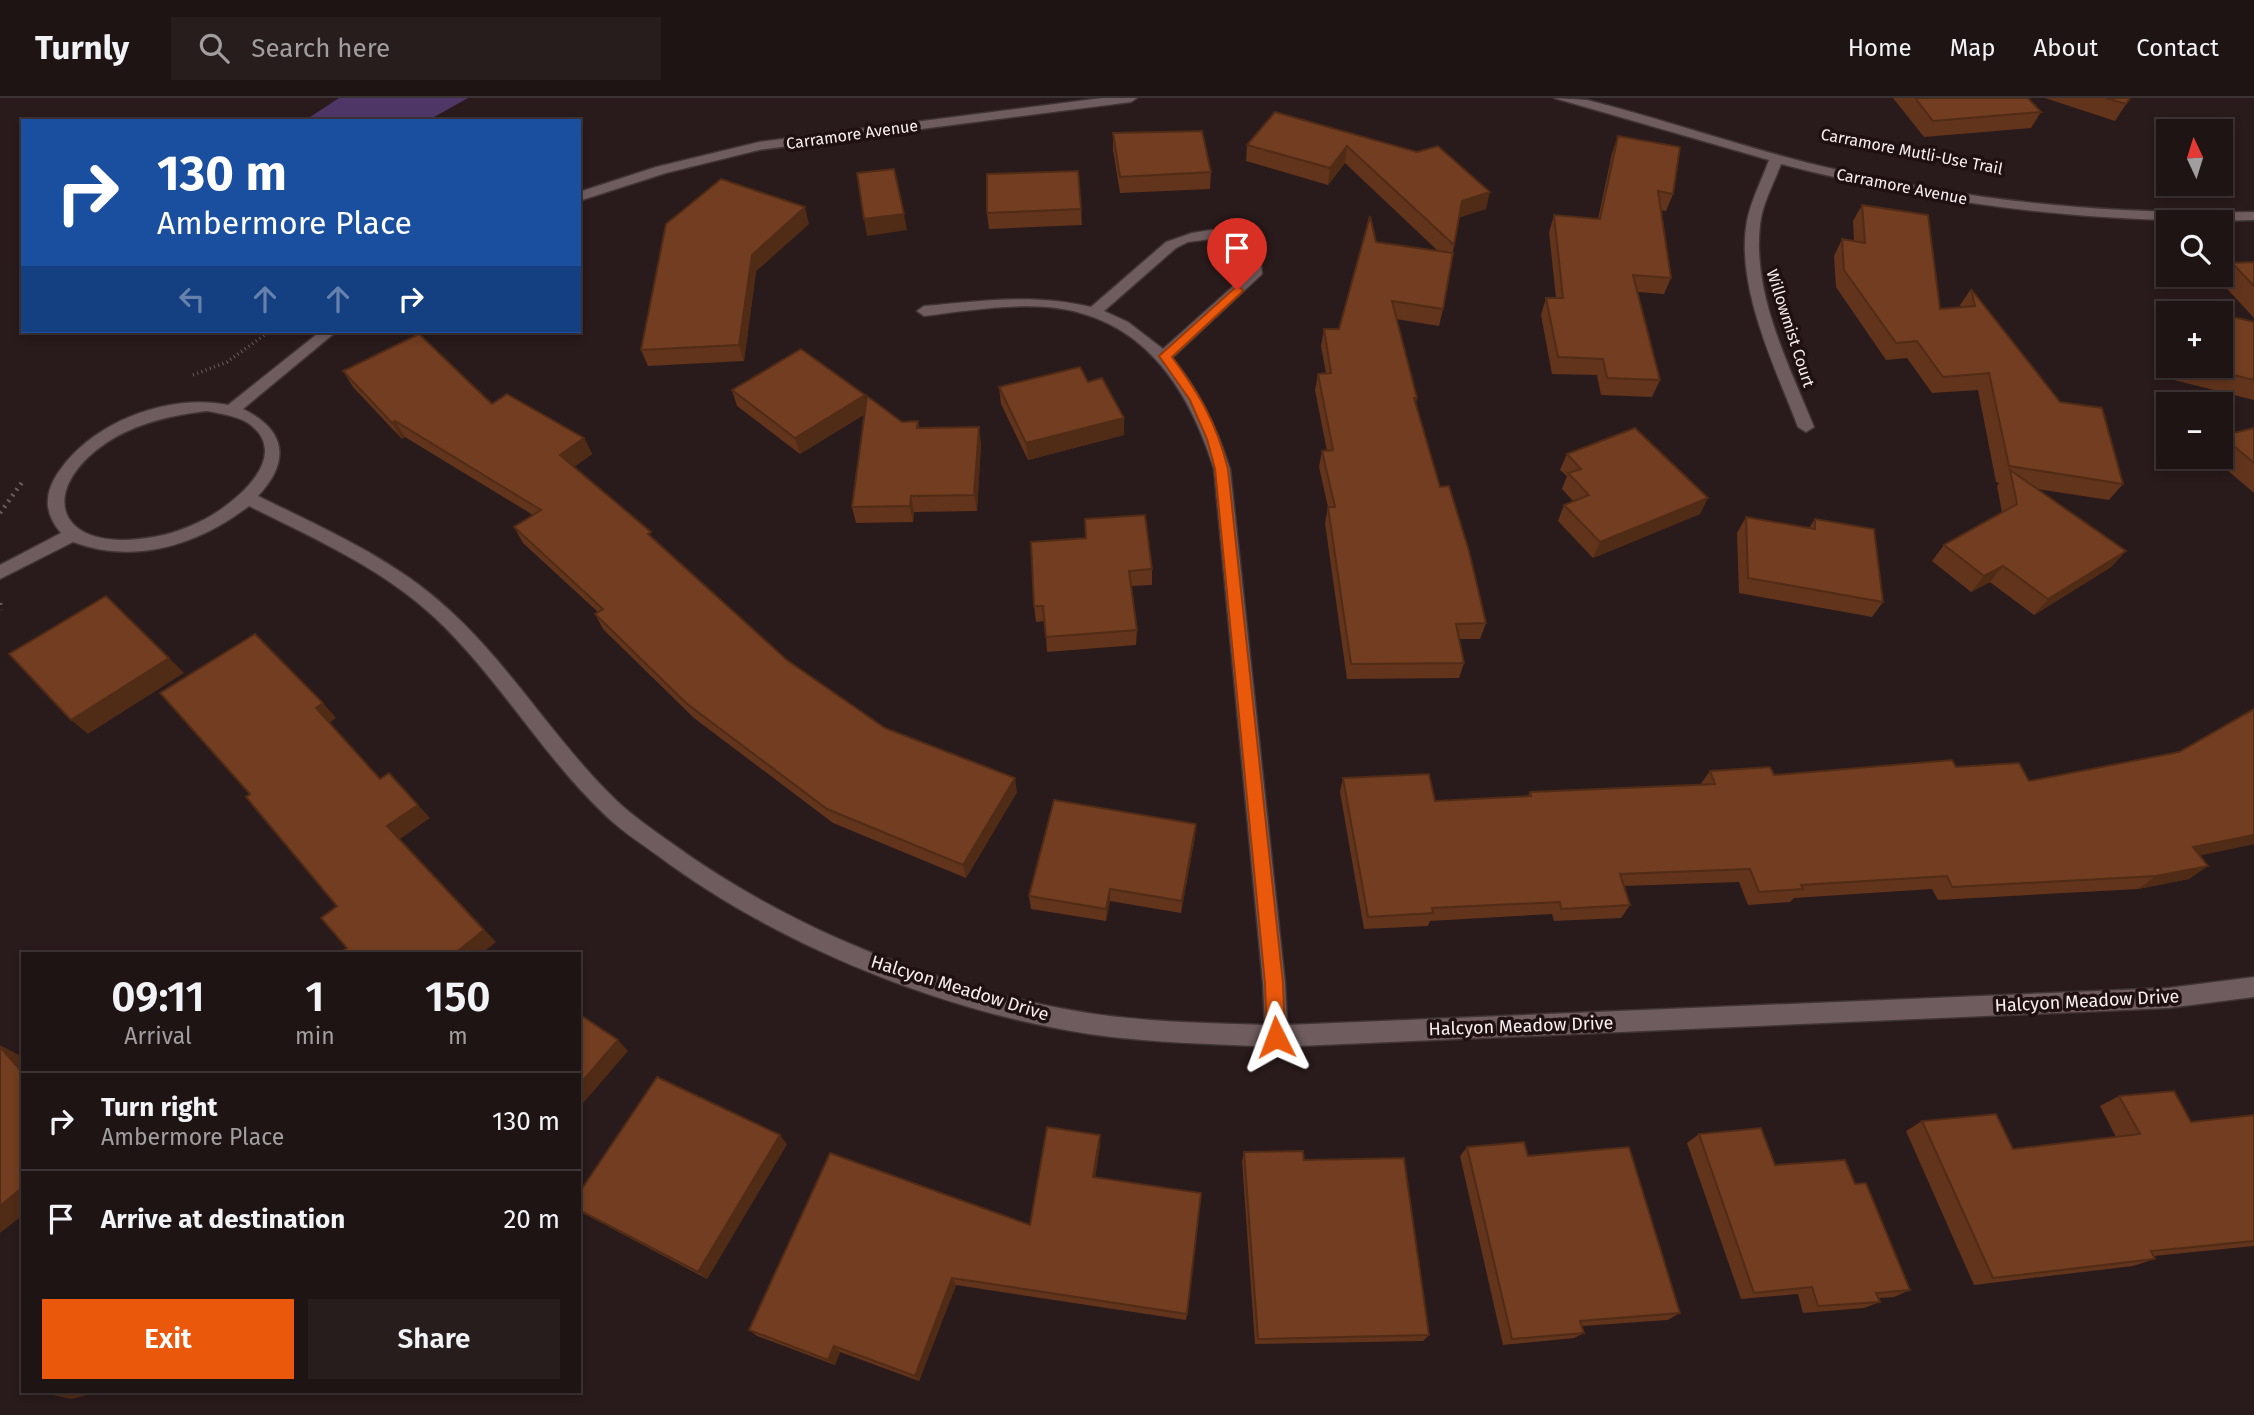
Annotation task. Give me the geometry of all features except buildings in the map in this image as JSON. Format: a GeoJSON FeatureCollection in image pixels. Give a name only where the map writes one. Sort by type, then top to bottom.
{"type":"FeatureCollection","features":[{"type":"Feature","properties":{"kind":"street","name":"Carramore Avenue"},"geometry":{"type":"LineString","coordinates":[[581,196],[661,170],[759,146],[1071,102],[1131,98]]}},
{"type":"Feature","properties":{"kind":"street","name":"Carramore Avenue"},"geometry":{"type":"LineString","coordinates":[[1560,98],[1612,110],[1776,159],[1950,197],[2138,217],[2254,216]]}},
{"type":"Feature","properties":{"kind":"street","name":"Willowmist Court"},"geometry":{"type":"LineString","coordinates":[[1776,159],[1753,222],[1755,277],[1776,346],[1806,427]]}},
{"type":"Feature","properties":{"kind":"street"},"geometry":{"type":"LineString","coordinates":[[1094,312],[1171,245],[1183,238],[1214,233],[1232,238],[1250,249],[1257,260],[1255,274],[1165,356]]}},
{"type":"Feature","properties":{"kind":"street"},"geometry":{"type":"LineString","coordinates":[[924,311],[1033,302],[1063,304],[1094,312],[1137,335],[1165,356],[1196,398],[1214,439],[1222,469],[1274,983],[1276,1037]]}},
{"type":"Feature","properties":{"kind":"street"},"geometry":{"type":"LineString","coordinates":[[233,409],[328,333]]}},
{"type":"Feature","properties":{"kind":"street"},"geometry":{"type":"LineString","coordinates":[[207,406],[233,409],[256,418],[270,433],[273,453],[266,475],[247,498],[202,528],[157,544],[114,547],[94,545],[71,536],[58,521],[54,504],[59,483],[72,463],[93,445],[148,416],[207,406]]}},
{"type":"Feature","properties":{"kind":"street","name":"Halcyon Meadow Drive"},"geometry":{"type":"LineString","coordinates":[[247,498],[337,542],[393,576],[432,604],[466,638],[607,804],[683,865],[769,916],[867,961],[973,995],[1062,1018],[1163,1031],[1276,1037],[2168,998],[2254,987]]}},
{"type":"Feature","properties":{"kind":"street"},"geometry":{"type":"LineString","coordinates":[[0,573],[71,536]]}},
{"type":"Feature","properties":{"kind":"path"},"geometry":{"type":"LineString","coordinates":[[0,603],[1,610]]}},
{"type":"Feature","properties":{"kind":"shaded area"},"geometry":{"type":"Polygon","coordinates":[[[339,98],[468,98],[431,119],[307,119],[339,98]]]}},
{"type":"Feature","properties":{"kind":"route"},"geometry":{"type":"LineString","coordinates":[[1237,290],[1165,356],[1196,398],[1214,439],[1222,469],[1274,983],[1276,1037]]}}]}
